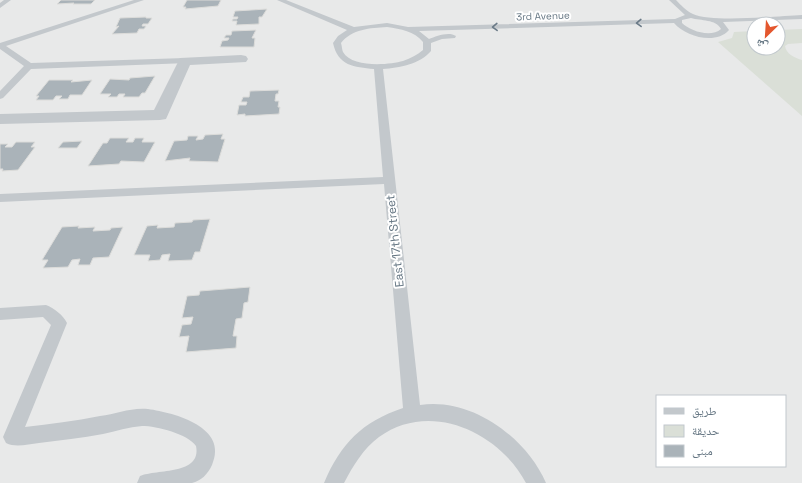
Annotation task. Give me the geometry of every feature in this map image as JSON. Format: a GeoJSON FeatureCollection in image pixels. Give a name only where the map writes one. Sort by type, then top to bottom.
{"type":"FeatureCollection","features":[{"type":"Feature","properties":{"kind":"street"},"geometry":{"type":"LineString","coordinates":[[0,119],[160,115],[185,61],[241,58]]}},
{"type":"Feature","properties":{"kind":"lane"},"geometry":{"type":"LineString","coordinates":[[0,6],[8,0]]}},
{"type":"Feature","properties":{"kind":"lane"},"geometry":{"type":"LineString","coordinates":[[0,45],[141,0]]}},
{"type":"Feature","properties":{"kind":"lane"},"geometry":{"type":"LineString","coordinates":[[280,0],[354,30]]}},
{"type":"Feature","properties":{"kind":"lane"},"geometry":{"type":"LineString","coordinates":[[672,0],[691,16]]}},
{"type":"Feature","properties":{"kind":"lane"},"geometry":{"type":"LineString","coordinates":[[724,27],[724,32],[712,35],[693,33],[680,25],[682,18],[691,16],[714,20],[802,17]]}},
{"type":"Feature","properties":{"kind":"lane"},"geometry":{"type":"LineString","coordinates":[[714,20],[724,27],[746,26]]}},
{"type":"Feature","properties":{"kind":"lane"},"geometry":{"type":"LineString","coordinates":[[786,25],[802,24]]}},
{"type":"Feature","properties":{"kind":"lane"},"geometry":{"type":"LineString","coordinates":[[377,25],[396,26],[408,29],[419,34],[427,42],[427,51],[417,60],[399,66],[378,67],[353,63],[338,53],[337,43],[340,39],[354,30],[377,25]]}},
{"type":"Feature","properties":{"kind":"lane","name":"3rd Avenue"},"geometry":{"type":"LineString","coordinates":[[408,29],[680,25]]}},
{"type":"Feature","properties":{"kind":"lane","name":"3rd Avenue"},"geometry":{"type":"LineString","coordinates":[[427,42],[441,37],[453,36],[680,25]]}},
{"type":"Feature","properties":{"kind":"lane"},"geometry":{"type":"LineString","coordinates":[[0,45],[28,66],[185,61]]}},
{"type":"Feature","properties":{"kind":"lane"},"geometry":{"type":"LineString","coordinates":[[0,96],[28,66]]}},
{"type":"Feature","properties":{"kind":"lane","name":"East 17th Street"},"geometry":{"type":"LineString","coordinates":[[378,67],[412,414]]}},
{"type":"Feature","properties":{"kind":"lane"},"geometry":{"type":"LineString","coordinates":[[0,198],[389,180]]}},
{"type":"Feature","properties":{"kind":"lane"},"geometry":{"type":"LineString","coordinates":[[0,314],[46,311],[60,323],[12,437],[79,429],[145,418],[174,424],[197,434],[205,445],[206,455],[201,466],[192,475],[167,481],[147,483]]}},
{"type":"Feature","properties":{"kind":"lane"},"geometry":{"type":"LineString","coordinates":[[334,483],[344,463],[358,444],[376,429],[397,418],[412,414],[439,412],[461,416],[482,425],[502,439],[520,457],[536,483]]}},
{"type":"Feature","properties":{"kind":"shaded area"},"geometry":{"type":"Polygon","coordinates":[[[0,0],[802,0],[802,483],[0,483],[0,0]]]}},
{"type":"Feature","properties":{"kind":"green space"},"geometry":{"type":"Polygon","coordinates":[[[802,29],[802,43],[786,45],[786,30],[802,29]]]}},
{"type":"Feature","properties":{"kind":"green space"},"geometry":{"type":"Polygon","coordinates":[[[746,31],[746,56],[786,56],[786,49],[794,57],[802,60],[802,116],[718,42],[732,38],[734,32],[746,31]]]}},
{"type":"Feature","properties":{"kind":"building"},"geometry":{"type":"Polygon","coordinates":[[[61,0],[95,0],[91,4],[57,4],[61,0]]]}},
{"type":"Feature","properties":{"kind":"building"},"geometry":{"type":"Polygon","coordinates":[[[187,0],[221,0],[218,6],[185,9],[186,7],[183,7],[187,0]]]}},
{"type":"Feature","properties":{"kind":"building"},"geometry":{"type":"Polygon","coordinates":[[[267,9],[262,17],[259,17],[259,24],[236,25],[237,21],[232,21],[238,17],[233,17],[235,11],[267,9]]]}},
{"type":"Feature","properties":{"kind":"building"},"geometry":{"type":"Polygon","coordinates":[[[120,18],[152,18],[148,24],[143,24],[142,26],[146,26],[144,29],[139,29],[137,33],[112,34],[119,26],[116,27],[120,18]]]}},
{"type":"Feature","properties":{"kind":"building"},"geometry":{"type":"Polygon","coordinates":[[[256,30],[252,38],[255,38],[254,47],[220,47],[222,41],[228,40],[229,38],[224,38],[226,35],[231,35],[232,31],[256,30]]]}},
{"type":"Feature","properties":{"kind":"building"},"geometry":{"type":"Polygon","coordinates":[[[155,76],[145,93],[142,93],[139,97],[123,97],[125,94],[119,94],[117,97],[108,97],[111,94],[100,94],[110,79],[129,80],[130,78],[155,76]]]}},
{"type":"Feature","properties":{"kind":"building"},"geometry":{"type":"Polygon","coordinates":[[[49,80],[73,80],[71,82],[92,80],[82,95],[70,95],[68,99],[59,99],[62,96],[56,96],[53,100],[36,100],[39,96],[36,96],[49,80]]]}},
{"type":"Feature","properties":{"kind":"building"},"geometry":{"type":"Polygon","coordinates":[[[279,90],[278,94],[276,94],[275,101],[279,101],[279,114],[237,115],[239,105],[246,105],[247,102],[241,102],[243,97],[249,97],[250,91],[279,90]]]}},
{"type":"Feature","properties":{"kind":"building"},"geometry":{"type":"Polygon","coordinates":[[[223,134],[221,139],[225,139],[218,162],[189,161],[190,158],[165,161],[174,141],[187,140],[188,136],[198,136],[196,140],[203,139],[205,135],[223,134]]]}},
{"type":"Feature","properties":{"kind":"building"},"geometry":{"type":"Polygon","coordinates":[[[110,138],[129,138],[126,142],[133,142],[135,138],[144,138],[142,142],[155,142],[144,162],[121,161],[119,164],[88,166],[103,143],[107,143],[110,138]]]}},
{"type":"Feature","properties":{"kind":"building"},"geometry":{"type":"Polygon","coordinates":[[[82,141],[77,148],[58,148],[63,142],[82,141]]]}},
{"type":"Feature","properties":{"kind":"building"},"geometry":{"type":"Polygon","coordinates":[[[16,142],[35,142],[31,147],[35,147],[18,170],[2,171],[3,169],[0,169],[0,144],[8,144],[5,147],[12,147],[16,142]]]}},
{"type":"Feature","properties":{"kind":"building"},"geometry":{"type":"Polygon","coordinates":[[[210,219],[200,252],[195,252],[192,260],[168,261],[170,254],[162,255],[160,260],[148,261],[150,255],[134,255],[147,226],[158,225],[157,228],[174,227],[175,223],[210,219]]]}},
{"type":"Feature","properties":{"kind":"building"},"geometry":{"type":"Polygon","coordinates":[[[79,226],[78,228],[95,227],[93,231],[110,230],[111,228],[123,227],[109,257],[93,258],[90,265],[78,265],[80,259],[72,260],[68,267],[43,268],[48,260],[42,260],[62,227],[79,226]]]}},
{"type":"Feature","properties":{"kind":"building"},"geometry":{"type":"Polygon","coordinates":[[[250,287],[248,302],[244,303],[242,318],[236,319],[233,336],[237,336],[236,348],[186,352],[189,336],[179,337],[182,325],[191,324],[193,317],[182,318],[187,296],[199,295],[200,291],[250,287]]]}}]}
